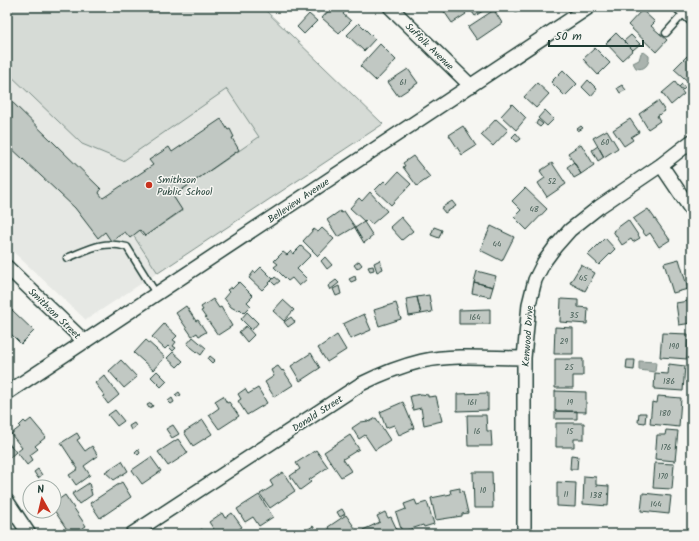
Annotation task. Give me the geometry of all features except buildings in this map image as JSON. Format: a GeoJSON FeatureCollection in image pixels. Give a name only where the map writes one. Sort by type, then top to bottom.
{"type":"FeatureCollection","features":[{"type":"Feature","properties":{"kind":"street","name":"Suffolk Avenue"},"geometry":{"type":"LineString","coordinates":[[390,7],[471,86]]}},
{"type":"Feature","properties":{"kind":"street","name":"Belleview Avenue"},"geometry":{"type":"LineString","coordinates":[[7,393],[157,295],[589,7]]}},
{"type":"Feature","properties":{"kind":"street","name":"Kenwood Drive"},"geometry":{"type":"LineString","coordinates":[[524,534],[524,358],[529,304],[535,280],[544,262],[555,247],[582,221],[599,207],[661,165],[692,141]]}},
{"type":"Feature","properties":{"kind":"street"},"geometry":{"type":"LineString","coordinates":[[661,165],[692,211]]}},
{"type":"Feature","properties":{"kind":"street","name":"Smithson Street"},"geometry":{"type":"LineString","coordinates":[[7,267],[85,342]]}},
{"type":"Feature","properties":{"kind":"street","name":"Donald Street"},"geometry":{"type":"LineString","coordinates":[[132,534],[361,384],[380,375],[410,364],[436,359],[524,358]]}},
{"type":"Feature","properties":{"kind":"street"},"geometry":{"type":"LineString","coordinates":[[7,501],[29,534]]}},
{"type":"Feature","properties":{"kind":"lane"},"geometry":{"type":"LineString","coordinates":[[666,33],[686,12]]}},
{"type":"Feature","properties":{"kind":"lane"},"geometry":{"type":"LineString","coordinates":[[67,258],[99,245],[112,243],[127,247],[157,295]]}},
{"type":"Feature","properties":{"kind":"shaded area","name":"Smithson Public School"},"geometry":{"type":"Polygon","coordinates":[[[7,7],[262,7],[383,124],[86,320],[7,246],[7,7]]]}},
{"type":"Feature","properties":{"kind":"shaded area","name":"Smithson Public School"},"geometry":{"type":"Polygon","coordinates":[[[7,7],[262,7],[383,124],[158,273],[133,235],[140,230],[145,236],[182,211],[173,196],[259,137],[227,89],[123,161],[82,144],[7,72],[7,7]]]}},
{"type":"Feature","properties":{"kind":"shaded area"},"geometry":{"type":"Polygon","coordinates":[[[644,52],[649,56],[649,62],[642,69],[636,68],[633,63],[639,60],[641,53],[644,52]]]}},
{"type":"Feature","properties":{"kind":"shaded area"},"geometry":{"type":"Polygon","coordinates":[[[639,361],[656,362],[655,372],[639,370],[639,361]]]}},
{"type":"Feature","properties":{"kind":"place","name":"Smithson Public School"},"geometry":{"type":"Point","coordinates":[149,185]}}]}
